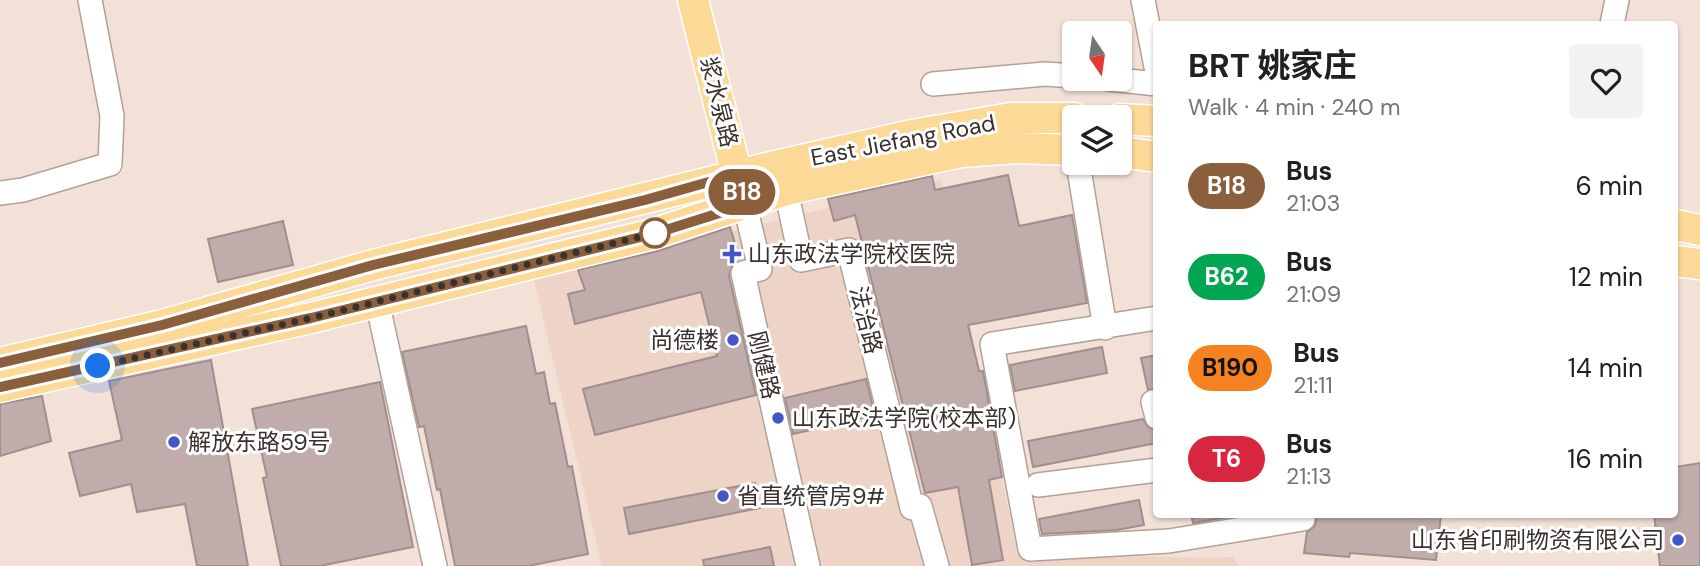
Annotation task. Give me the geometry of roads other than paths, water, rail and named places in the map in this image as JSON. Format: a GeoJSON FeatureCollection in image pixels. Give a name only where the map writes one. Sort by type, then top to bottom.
{"type":"FeatureCollection","features":[{"type":"Feature","properties":{"kind":"main road","name":"浆水泉路"},"geometry":{"type":"LineString","coordinates":[[693,0],[745,205]]}},
{"type":"Feature","properties":{"kind":"main road","name":"East Jiefang Road"},"geometry":{"type":"LineString","coordinates":[[0,363],[162,325],[373,265],[645,200],[737,174],[912,135],[1011,118],[1062,118]]}},
{"type":"Feature","properties":{"kind":"main road"},"geometry":{"type":"LineString","coordinates":[[1132,120],[1153,121]]}},
{"type":"Feature","properties":{"kind":"main road","name":"East Jiefang Road"},"geometry":{"type":"LineString","coordinates":[[0,387],[377,301],[653,234],[786,190],[961,152],[1017,148],[1062,150]]}},
{"type":"Feature","properties":{"kind":"main road"},"geometry":{"type":"LineString","coordinates":[[1132,154],[1153,156]]}},
{"type":"Feature","properties":{"kind":"main road"},"geometry":{"type":"LineString","coordinates":[[1678,226],[1700,230]]}},
{"type":"Feature","properties":{"kind":"main road"},"geometry":{"type":"LineString","coordinates":[[1678,261],[1700,264]]}},
{"type":"Feature","properties":{"kind":"street"},"geometry":{"type":"LineString","coordinates":[[0,193],[23,190],[110,164],[112,116],[90,0]]}},
{"type":"Feature","properties":{"kind":"street"},"geometry":{"type":"LineString","coordinates":[[1143,0],[1153,51]]}},
{"type":"Feature","properties":{"kind":"street"},"geometry":{"type":"LineString","coordinates":[[1613,21],[1618,0]]}},
{"type":"Feature","properties":{"kind":"street"},"geometry":{"type":"LineString","coordinates":[[933,84],[1045,74],[1062,75]]}},
{"type":"Feature","properties":{"kind":"street"},"geometry":{"type":"LineString","coordinates":[[1132,81],[1153,84]]}},
{"type":"Feature","properties":{"kind":"street"},"geometry":{"type":"LineString","coordinates":[[1080,175],[1105,328]]}},
{"type":"Feature","properties":{"kind":"street","name":"法治路"},"geometry":{"type":"LineString","coordinates":[[786,190],[801,260],[849,250],[916,507],[937,566]]}},
{"type":"Feature","properties":{"kind":"street","name":"刚健路"},"geometry":{"type":"LineString","coordinates":[[745,205],[760,269],[743,273],[804,537],[808,566]]}},
{"type":"Feature","properties":{"kind":"street"},"geometry":{"type":"LineString","coordinates":[[377,301],[435,566]]}},
{"type":"Feature","properties":{"kind":"street"},"geometry":{"type":"LineString","coordinates":[[1153,319],[992,344],[1030,549],[1170,541],[1303,518]]}},
{"type":"Feature","properties":{"kind":"street"},"geometry":{"type":"LineString","coordinates":[[1038,485],[1153,471]]}},
{"type":"Feature","properties":{"kind":"place","name":"山东政法学院校医院"},"geometry":{"type":"Point","coordinates":[732,254]}},
{"type":"Feature","properties":{"kind":"place","name":"尚德楼"},"geometry":{"type":"Point","coordinates":[733,340]}},
{"type":"Feature","properties":{"kind":"place","name":"山东政法学院(校本部)"},"geometry":{"type":"Point","coordinates":[778,418]}},
{"type":"Feature","properties":{"kind":"place","name":"解放东路59号"},"geometry":{"type":"Point","coordinates":[174,442]}},
{"type":"Feature","properties":{"kind":"place","name":"省直统管房9#"},"geometry":{"type":"Point","coordinates":[723,496]}},
{"type":"Feature","properties":{"kind":"place","name":"山东省印刷物资有限公司"},"geometry":{"type":"Point","coordinates":[1678,540]}}]}
